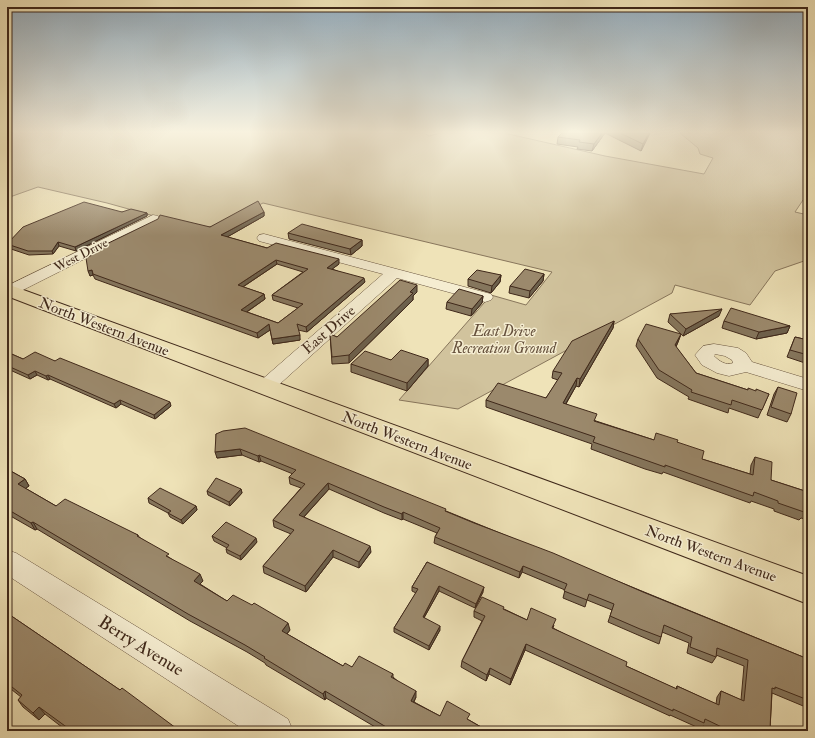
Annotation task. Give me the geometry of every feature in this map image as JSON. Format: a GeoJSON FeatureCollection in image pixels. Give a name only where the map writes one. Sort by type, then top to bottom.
{"type":"FeatureCollection","features":[{"type":"Feature","properties":{"kind":"highway","name":"North Western Avenue"},"geometry":{"type":"LineString","coordinates":[[8,291],[808,590]]}},
{"type":"Feature","properties":{"kind":"street","name":"West Drive"},"geometry":{"type":"LineString","coordinates":[[8,291],[153,219]]}},
{"type":"Feature","properties":{"kind":"street"},"geometry":{"type":"LineString","coordinates":[[264,238],[485,297]]}},
{"type":"Feature","properties":{"kind":"street","name":"East Drive"},"geometry":{"type":"LineString","coordinates":[[265,387],[394,273]]}},
{"type":"Feature","properties":{"kind":"street"},"geometry":{"type":"LineString","coordinates":[[743,365],[808,385]]}},
{"type":"Feature","properties":{"kind":"street","name":"Berry Avenue"},"geometry":{"type":"LineString","coordinates":[[7,561],[276,731]]}},
{"type":"Feature","properties":{"kind":"green space","name":"East Drive Recreation Ground"},"geometry":{"type":"Polygon","coordinates":[[[7,167],[668,167],[704,174],[708,167],[808,167],[808,201],[803,200],[795,212],[808,215],[808,254],[804,261],[775,271],[750,305],[675,285],[672,293],[458,409],[399,400],[491,295],[526,305],[552,272],[263,203],[208,231],[107,203],[38,187],[7,198],[7,167]]]}},
{"type":"Feature","properties":{"kind":"building"},"geometry":{"type":"Polygon","coordinates":[[[258,201],[264,212],[221,235],[267,248],[276,243],[339,259],[327,268],[364,278],[306,327],[297,324],[300,335],[272,339],[269,324],[257,333],[93,274],[92,270],[88,271],[86,258],[96,253],[92,251],[158,219],[160,215],[210,227],[258,201]],[[276,260],[238,285],[264,294],[241,310],[278,323],[303,304],[272,295],[308,269],[276,260]]]}},
{"type":"Feature","properties":{"kind":"building"},"geometry":{"type":"Polygon","coordinates":[[[84,202],[122,212],[131,209],[147,213],[75,247],[58,242],[52,251],[28,251],[7,244],[23,227],[84,202]]]}},
{"type":"Feature","properties":{"kind":"building"},"geometry":{"type":"Polygon","coordinates":[[[302,224],[362,240],[350,249],[288,233],[302,224]]]}},
{"type":"Feature","properties":{"kind":"building"},"geometry":{"type":"Polygon","coordinates":[[[525,269],[544,274],[530,291],[510,286],[525,269]]]}},
{"type":"Feature","properties":{"kind":"building"},"geometry":{"type":"Polygon","coordinates":[[[477,270],[501,275],[492,286],[468,279],[477,270]]]}},
{"type":"Feature","properties":{"kind":"building"},"geometry":{"type":"Polygon","coordinates":[[[400,280],[417,285],[410,292],[413,293],[349,355],[332,357],[330,334],[337,337],[400,280]]]}},
{"type":"Feature","properties":{"kind":"building"},"geometry":{"type":"Polygon","coordinates":[[[459,289],[483,296],[472,309],[447,302],[459,289]]]}},
{"type":"Feature","properties":{"kind":"building"},"geometry":{"type":"Polygon","coordinates":[[[731,308],[790,326],[759,332],[724,321],[731,308]]]}},
{"type":"Feature","properties":{"kind":"building"},"geometry":{"type":"Polygon","coordinates":[[[722,309],[686,329],[670,314],[722,309]]]}},
{"type":"Feature","properties":{"kind":"building"},"geometry":{"type":"Polygon","coordinates":[[[614,321],[580,379],[577,378],[563,403],[597,414],[594,421],[654,440],[656,433],[678,440],[677,442],[704,451],[702,459],[753,475],[755,457],[772,462],[771,480],[808,492],[808,511],[804,509],[804,512],[778,503],[778,501],[754,492],[753,496],[665,465],[665,467],[593,442],[595,437],[486,400],[498,383],[546,398],[562,373],[553,371],[572,341],[614,321]]]}},
{"type":"Feature","properties":{"kind":"building"},"geometry":{"type":"Polygon","coordinates":[[[646,324],[681,334],[675,345],[696,373],[748,390],[748,388],[756,391],[756,389],[769,394],[762,410],[732,400],[731,405],[691,392],[692,390],[659,370],[638,339],[646,324]]]}},
{"type":"Feature","properties":{"kind":"building"},"geometry":{"type":"Polygon","coordinates":[[[795,337],[808,340],[808,355],[790,350],[795,337]]]}},
{"type":"Feature","properties":{"kind":"building"},"geometry":{"type":"Polygon","coordinates":[[[401,350],[428,359],[407,383],[351,364],[365,351],[391,360],[401,350]]]}},
{"type":"Feature","properties":{"kind":"building"},"geometry":{"type":"Polygon","coordinates":[[[7,352],[23,359],[35,352],[55,361],[60,358],[170,402],[154,415],[120,400],[114,404],[48,375],[46,376],[35,371],[28,375],[8,366],[7,367],[7,352]]]}},
{"type":"Feature","properties":{"kind":"building"},"geometry":{"type":"Polygon","coordinates":[[[778,387],[797,393],[791,414],[771,407],[778,387]]]}},
{"type":"Feature","properties":{"kind":"building"},"geometry":{"type":"Polygon","coordinates":[[[245,428],[446,509],[445,511],[553,553],[643,592],[808,659],[808,700],[775,687],[775,689],[772,688],[770,729],[774,731],[730,731],[705,719],[704,723],[673,709],[673,711],[526,644],[511,679],[490,668],[487,675],[462,661],[485,616],[474,611],[482,597],[527,620],[531,608],[556,619],[552,628],[627,662],[626,666],[677,689],[677,686],[719,705],[721,691],[744,701],[748,660],[717,648],[716,657],[690,647],[692,637],[664,625],[661,637],[640,629],[610,616],[614,604],[589,594],[587,600],[564,591],[567,584],[523,566],[520,572],[435,537],[440,528],[403,512],[402,514],[384,507],[328,483],[299,515],[370,546],[359,562],[333,550],[305,586],[263,566],[294,530],[273,520],[305,484],[289,477],[296,470],[240,449],[215,452],[216,434],[223,431],[245,428]]]}},
{"type":"Feature","properties":{"kind":"building"},"geometry":{"type":"Polygon","coordinates":[[[7,469],[25,479],[18,484],[56,506],[65,499],[138,535],[137,536],[169,554],[166,556],[200,574],[194,581],[227,601],[233,595],[252,605],[254,603],[288,623],[282,631],[343,666],[345,663],[352,667],[359,656],[393,674],[391,677],[416,691],[411,701],[440,716],[447,701],[470,714],[467,719],[488,731],[393,731],[325,691],[323,694],[245,645],[188,614],[33,522],[31,523],[7,509],[7,469]]]}},
{"type":"Feature","properties":{"kind":"building"},"geometry":{"type":"Polygon","coordinates":[[[216,478],[241,489],[229,502],[207,491],[216,478]]]}},
{"type":"Feature","properties":{"kind":"building"},"geometry":{"type":"Polygon","coordinates":[[[160,488],[196,506],[181,520],[168,513],[171,511],[148,498],[160,488]]]}},
{"type":"Feature","properties":{"kind":"building"},"geometry":{"type":"Polygon","coordinates":[[[226,522],[256,538],[240,556],[226,549],[229,545],[212,536],[226,522]]]}},
{"type":"Feature","properties":{"kind":"building"},"geometry":{"type":"Polygon","coordinates":[[[427,562],[484,587],[476,604],[439,586],[423,617],[440,626],[429,646],[394,628],[418,589],[412,587],[427,562]]]}},
{"type":"Feature","properties":{"kind":"building"},"geometry":{"type":"Polygon","coordinates":[[[7,613],[120,690],[122,688],[180,731],[72,731],[39,707],[33,713],[18,700],[22,695],[7,683],[7,613]]]}}]}
